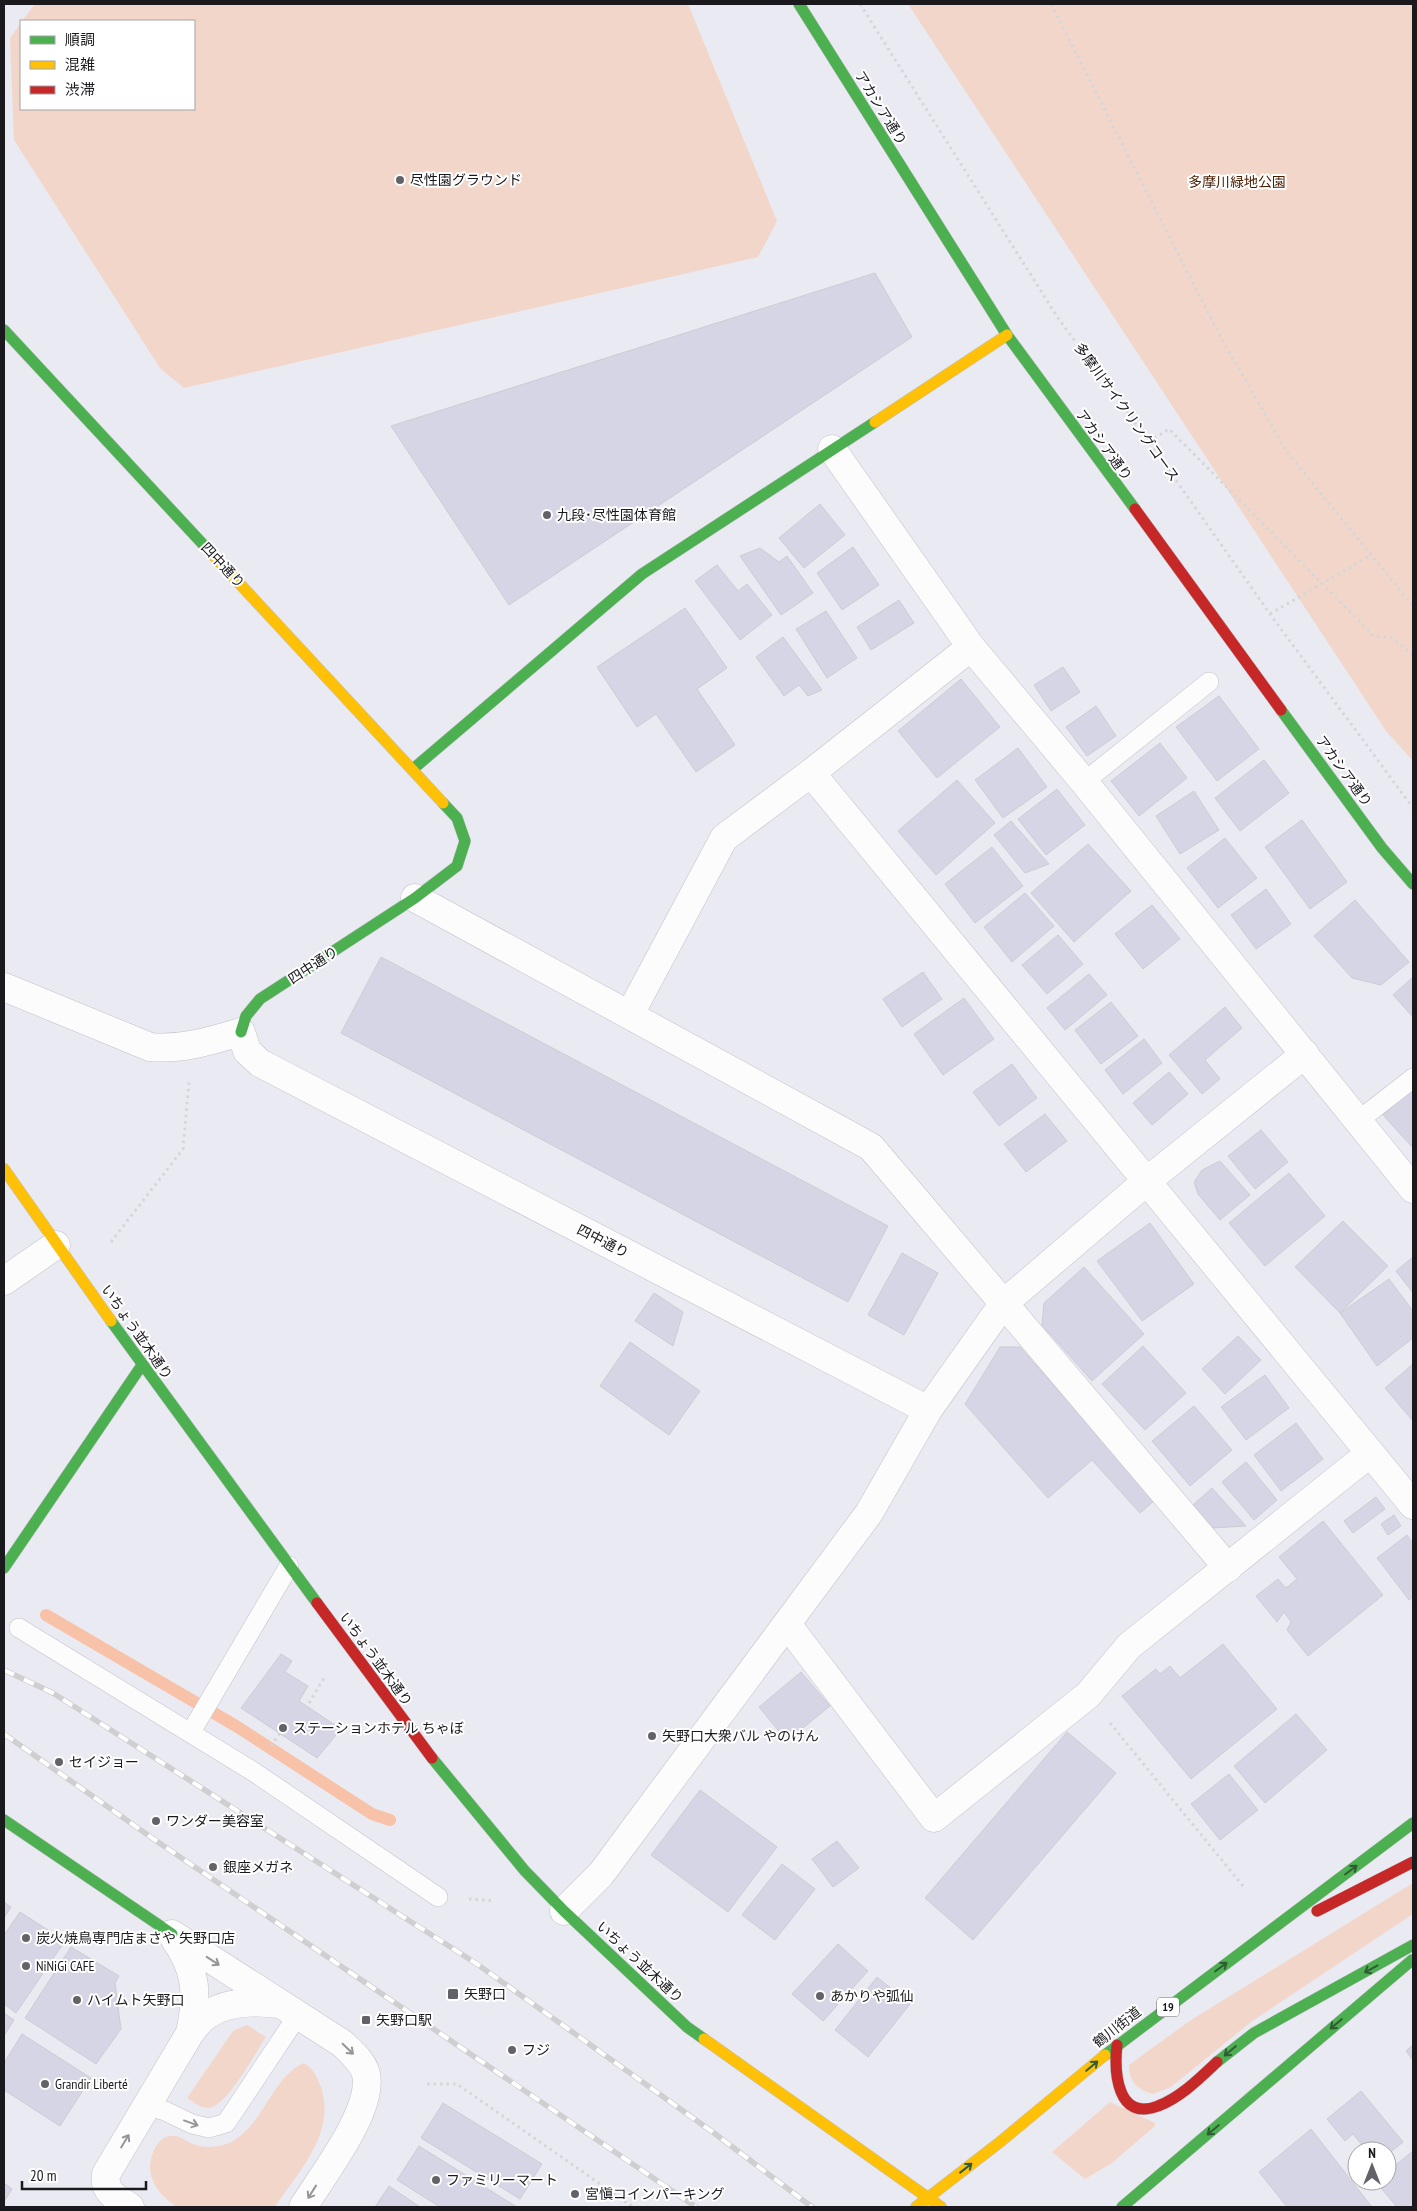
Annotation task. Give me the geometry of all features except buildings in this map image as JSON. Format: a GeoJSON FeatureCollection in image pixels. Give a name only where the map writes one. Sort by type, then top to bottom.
{"type":"FeatureCollection","features":[{"type":"Feature","properties":{"kind":"street","name":"アカシア通り"},"geometry":{"type":"LineString","coordinates":[[799,4],[1007,335],[1382,848],[1413,884]]}},
{"type":"Feature","properties":{"kind":"street","name":"四中通り"},"geometry":{"type":"LineString","coordinates":[[4,330],[457,818],[464,841],[457,866],[414,898],[260,999],[246,1016],[241,1032],[247,1051],[260,1063],[928,1410]]}},
{"type":"Feature","properties":{"kind":"street"},"geometry":{"type":"LineString","coordinates":[[413,769],[629,583],[1007,335]]}},
{"type":"Feature","properties":{"kind":"street"},"geometry":{"type":"LineString","coordinates":[[832,449],[971,647],[1084,782],[1413,1189]]}},
{"type":"Feature","properties":{"kind":"street"},"geometry":{"type":"LineString","coordinates":[[630,1014],[724,838],[811,773],[971,647]]}},
{"type":"Feature","properties":{"kind":"street"},"geometry":{"type":"LineString","coordinates":[[811,773],[1369,1454],[1413,1505]]}},
{"type":"Feature","properties":{"kind":"street"},"geometry":{"type":"LineString","coordinates":[[414,898],[871,1147],[1228,1568]]}},
{"type":"Feature","properties":{"kind":"street"},"geometry":{"type":"LineString","coordinates":[[4,986],[150,1047],[170,1049],[241,1032]]}},
{"type":"Feature","properties":{"kind":"street"},"geometry":{"type":"LineString","coordinates":[[564,1911],[601,1874],[869,1513],[928,1410],[1003,1304],[1147,1181],[1305,1054]]}},
{"type":"Feature","properties":{"kind":"street","name":"いちょう並木通り"},"geometry":{"type":"LineString","coordinates":[[4,1169],[142,1364],[411,1732],[525,1871],[564,1911],[687,2027],[941,2207]]}},
{"type":"Feature","properties":{"kind":"street"},"geometry":{"type":"LineString","coordinates":[[4,1281],[56,1245]]}},
{"type":"Feature","properties":{"kind":"street"},"geometry":{"type":"LineString","coordinates":[[4,1568],[142,1364]]}},
{"type":"Feature","properties":{"kind":"street"},"geometry":{"type":"LineString","coordinates":[[787,1624],[934,1818],[1088,1695],[1129,1646],[1369,1454]]}},
{"type":"Feature","properties":{"kind":"street"},"geometry":{"type":"LineString","coordinates":[[4,1820],[172,1934],[343,2044],[358,2059],[366,2074],[366,2096],[358,2119],[303,2207]]}},
{"type":"Feature","properties":{"kind":"street","name":"鶴川街道"},"geometry":{"type":"LineString","coordinates":[[916,2207],[1000,2142],[1117,2045],[1413,1823]]}},
{"type":"Feature","properties":{"kind":"street","name":"19"},"geometry":{"type":"LineString","coordinates":[[1245,1949],[1413,1862]]}},
{"type":"Feature","properties":{"kind":"street"},"geometry":{"type":"LineString","coordinates":[[172,1934],[184,1952],[196,1989],[195,2011],[190,2033]]}},
{"type":"Feature","properties":{"kind":"street"},"geometry":{"type":"LineString","coordinates":[[1117,2045],[1114,2068],[1116,2084],[1122,2096],[1134,2105],[1150,2109],[1163,2104],[1183,2090],[1241,2042],[1413,1945]]}},
{"type":"Feature","properties":{"kind":"street"},"geometry":{"type":"LineString","coordinates":[[1122,2207],[1413,1959]]}},
{"type":"Feature","properties":{"kind":"street"},"geometry":{"type":"LineString","coordinates":[[130,2207],[109,2193],[105,2181],[109,2168],[190,2033],[201,2018],[218,2010],[262,2002],[289,2009]]}},
{"type":"Feature","properties":{"kind":"lane"},"geometry":{"type":"LineString","coordinates":[[1084,782],[1209,682]]}},
{"type":"Feature","properties":{"kind":"lane"},"geometry":{"type":"LineString","coordinates":[[1358,1121],[1413,1078]]}},
{"type":"Feature","properties":{"kind":"lane"},"geometry":{"type":"LineString","coordinates":[[191,1732],[289,1566]]}},
{"type":"Feature","properties":{"kind":"lane"},"geometry":{"type":"LineString","coordinates":[[19,1628],[254,1772],[438,1897]]}},
{"type":"Feature","properties":{"kind":"lane"},"geometry":{"type":"LineString","coordinates":[[146,2105],[165,2111],[192,2124],[209,2128],[226,2123],[289,2009]]}},
{"type":"Feature","properties":{"kind":"path","name":"多摩川サイクリングコース"},"geometry":{"type":"LineString","coordinates":[[860,4],[1058,318],[1150,442],[1270,614],[1413,808]]}},
{"type":"Feature","properties":{"kind":"path"},"geometry":{"type":"LineString","coordinates":[[1051,4],[1220,336],[1287,452],[1413,606]]}},
{"type":"Feature","properties":{"kind":"path"},"geometry":{"type":"LineString","coordinates":[[1150,442],[1169,429],[1374,636],[1392,638],[1413,655]]}},
{"type":"Feature","properties":{"kind":"path"},"geometry":{"type":"LineString","coordinates":[[1270,614],[1371,554]]}},
{"type":"Feature","properties":{"kind":"path"},"geometry":{"type":"LineString","coordinates":[[111,1242],[183,1149],[189,1080],[170,1049]]}},
{"type":"Feature","properties":{"kind":"path"},"geometry":{"type":"LineString","coordinates":[[309,1704],[324,1678]]}},
{"type":"Feature","properties":{"kind":"path"},"geometry":{"type":"LineString","coordinates":[[1088,1695],[1243,1886]]}},
{"type":"Feature","properties":{"kind":"path"},"geometry":{"type":"LineString","coordinates":[[427,2084],[457,2084],[633,2207]]}},
{"type":"Feature","properties":{"kind":"green space","name":"尽性園グラウンド"},"geometry":{"type":"Polygon","coordinates":[[[35,4],[688,4],[777,221],[758,257],[184,388],[160,368],[14,140],[10,38],[20,24],[20,110],[195,110],[195,20],[23,20],[35,4]]]}},
{"type":"Feature","properties":{"kind":"green space","name":"多摩川緑地公園"},"geometry":{"type":"Polygon","coordinates":[[[908,4],[1413,4],[1413,761],[1386,731],[908,4]]]}},
{"type":"Feature","properties":{"kind":"green space"},"geometry":{"type":"Polygon","coordinates":[[[1413,1883],[1413,1914],[1251,2022],[1171,2087],[1153,2094],[1139,2088],[1135,2084],[1129,2071],[1129,2065],[1188,2022],[1413,1883]]]}},
{"type":"Feature","properties":{"kind":"green space"},"geometry":{"type":"Polygon","coordinates":[[[247,2025],[266,2037],[232,2089],[215,2106],[208,2108],[200,2106],[187,2098],[233,2031],[247,2025]]]}},
{"type":"Feature","properties":{"kind":"green space"},"geometry":{"type":"Polygon","coordinates":[[[304,2063],[312,2070],[321,2087],[324,2121],[313,2151],[275,2207],[177,2207],[167,2200],[156,2186],[150,2168],[154,2150],[161,2140],[172,2136],[179,2137],[192,2144],[210,2147],[221,2146],[235,2140],[256,2119],[285,2077],[304,2063]]]}},
{"type":"Feature","properties":{"kind":"green space"},"geometry":{"type":"Polygon","coordinates":[[[1110,2102],[1155,2123],[1155,2126],[1112,2163],[1085,2179],[1052,2152],[1110,2102]]]}},
{"type":"Feature","properties":{"kind":"waterway"},"geometry":{"type":"LineString","coordinates":[[46,1615],[236,1726],[372,1814],[390,1820]]}},
{"type":"Feature","properties":{"kind":"railway"},"geometry":{"type":"LineString","coordinates":[[4,1670],[53,1693],[477,1964],[714,2133],[812,2207]]}},
{"type":"Feature","properties":{"kind":"railway"},"geometry":{"type":"LineString","coordinates":[[4,1734],[155,1840],[696,2207]]}},
{"type":"Feature","properties":{"kind":"traffic: fast"},"geometry":{"type":"LineString","coordinates":[[799,4],[1007,335],[1135,509]]}},
{"type":"Feature","properties":{"kind":"traffic: fast"},"geometry":{"type":"LineString","coordinates":[[4,330],[212,554]]}},
{"type":"Feature","properties":{"kind":"traffic: fast"},"geometry":{"type":"LineString","coordinates":[[413,769],[642,574],[875,422]]}},
{"type":"Feature","properties":{"kind":"traffic: fast"},"geometry":{"type":"LineString","coordinates":[[1281,710],[1382,848],[1413,884]]}},
{"type":"Feature","properties":{"kind":"traffic: fast"},"geometry":{"type":"LineString","coordinates":[[241,1032],[246,1016],[260,999],[415,898],[457,866],[465,841],[457,818],[443,803]]}},
{"type":"Feature","properties":{"kind":"traffic: fast"},"geometry":{"type":"LineString","coordinates":[[111,1321],[317,1603]]}},
{"type":"Feature","properties":{"kind":"traffic: fast"},"geometry":{"type":"LineString","coordinates":[[4,1568],[142,1365]]}},
{"type":"Feature","properties":{"kind":"traffic: fast"},"geometry":{"type":"LineString","coordinates":[[432,1758],[525,1871],[564,1911],[687,2027],[704,2039]]}},
{"type":"Feature","properties":{"kind":"traffic: fast"},"geometry":{"type":"LineString","coordinates":[[4,1820],[172,1934]]}},
{"type":"Feature","properties":{"kind":"traffic: fast"},"geometry":{"type":"LineString","coordinates":[[1105,2055],[1413,1823]]}},
{"type":"Feature","properties":{"kind":"traffic: fast"},"geometry":{"type":"LineString","coordinates":[[1217,2062],[1254,2033],[1413,1945]]}},
{"type":"Feature","properties":{"kind":"traffic: fast"},"geometry":{"type":"LineString","coordinates":[[1122,2207],[1412,1960]]}},
{"type":"Feature","properties":{"kind":"traffic: slow"},"geometry":{"type":"LineString","coordinates":[[875,422],[1007,335]]}},
{"type":"Feature","properties":{"kind":"traffic: slow"},"geometry":{"type":"LineString","coordinates":[[212,554],[443,803]]}},
{"type":"Feature","properties":{"kind":"traffic: slow"},"geometry":{"type":"LineString","coordinates":[[4,1169],[111,1321]]}},
{"type":"Feature","properties":{"kind":"traffic: slow"},"geometry":{"type":"LineString","coordinates":[[704,2039],[941,2207]]}},
{"type":"Feature","properties":{"kind":"traffic: slow"},"geometry":{"type":"LineString","coordinates":[[916,2207],[1000,2142],[1105,2055]]}},
{"type":"Feature","properties":{"kind":"traffic: jam"},"geometry":{"type":"LineString","coordinates":[[1135,509],[1281,710]]}},
{"type":"Feature","properties":{"kind":"traffic: jam"},"geometry":{"type":"LineString","coordinates":[[317,1603],[432,1758]]}},
{"type":"Feature","properties":{"kind":"traffic: jam"},"geometry":{"type":"LineString","coordinates":[[1317,1911],[1413,1862]]}},
{"type":"Feature","properties":{"kind":"traffic: jam"},"geometry":{"type":"LineString","coordinates":[[1117,2045],[1116,2068],[1121,2092],[1126,2101],[1134,2107],[1144,2109],[1158,2106],[1174,2098],[1217,2062]]}},
{"type":"Feature","properties":{"kind":"place","name":"尽性園グラウンド"},"geometry":{"type":"Point","coordinates":[400,180]}},
{"type":"Feature","properties":{"kind":"place","name":"九段･尽性園体育館"},"geometry":{"type":"Point","coordinates":[547,515]}},
{"type":"Feature","properties":{"kind":"place","name":"ステーションホテル ちゃぼ"},"geometry":{"type":"Point","coordinates":[283,1728]}},
{"type":"Feature","properties":{"kind":"place","name":"矢野口大衆バル やのけん"},"geometry":{"type":"Point","coordinates":[652,1736]}},
{"type":"Feature","properties":{"kind":"place","name":"セイジョー"},"geometry":{"type":"Point","coordinates":[59,1762]}},
{"type":"Feature","properties":{"kind":"place","name":"ワンダー美容室"},"geometry":{"type":"Point","coordinates":[156,1821]}},
{"type":"Feature","properties":{"kind":"place","name":"銀座メガネ"},"geometry":{"type":"Point","coordinates":[213,1867]}},
{"type":"Feature","properties":{"kind":"place","name":"炭火焼鳥専門店まさや 矢野口店"},"geometry":{"type":"Point","coordinates":[26,1938]}},
{"type":"Feature","properties":{"kind":"place","name":"NiNiGi CAFE"},"geometry":{"type":"Point","coordinates":[26,1966]}},
{"type":"Feature","properties":{"kind":"place","name":"矢野口"},"geometry":{"type":"Point","coordinates":[453,1994]}},
{"type":"Feature","properties":{"kind":"place","name":"あかりや弧仙"},"geometry":{"type":"Point","coordinates":[820,1996]}},
{"type":"Feature","properties":{"kind":"place","name":"ハイムト矢野口"},"geometry":{"type":"Point","coordinates":[77,2000]}},
{"type":"Feature","properties":{"kind":"place","name":"矢野口駅"},"geometry":{"type":"Point","coordinates":[366,2020]}},
{"type":"Feature","properties":{"kind":"place","name":"フジ"},"geometry":{"type":"Point","coordinates":[512,2050]}},
{"type":"Feature","properties":{"kind":"place","name":"Grandir Liberté"},"geometry":{"type":"Point","coordinates":[45,2084]}},
{"type":"Feature","properties":{"kind":"place","name":"ファミリーマート"},"geometry":{"type":"Point","coordinates":[436,2180]}},
{"type":"Feature","properties":{"kind":"place","name":"宮愼コインパーキング"},"geometry":{"type":"Point","coordinates":[575,2194]}}]}
